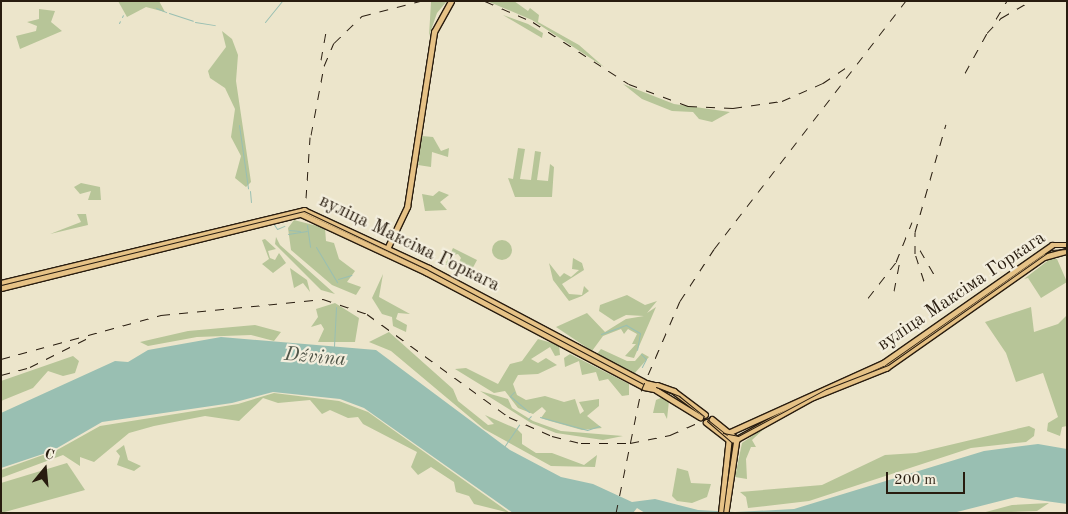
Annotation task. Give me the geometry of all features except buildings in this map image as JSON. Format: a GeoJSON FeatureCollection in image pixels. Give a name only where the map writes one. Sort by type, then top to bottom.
{"type":"FeatureCollection","features":[{"type":"Feature","properties":{"kind":"main road"},"geometry":{"type":"LineString","coordinates":[[386,250],[407,207],[434,32],[451,1]]}},
{"type":"Feature","properties":{"kind":"main road","name":"вуліца Максіма Горкага"},"geometry":{"type":"LineString","coordinates":[[1,283],[281,215],[309,216],[386,250],[644,384],[674,391],[706,414]]}},
{"type":"Feature","properties":{"kind":"main road","name":"вуліца Максіма Горкага"},"geometry":{"type":"LineString","coordinates":[[1,288],[260,220]]}},
{"type":"Feature","properties":{"kind":"main road"},"geometry":{"type":"LineString","coordinates":[[1060,247],[1067,245]]}},
{"type":"Feature","properties":{"kind":"main road"},"geometry":{"type":"LineString","coordinates":[[1060,247],[1067,250]]}},
{"type":"Feature","properties":{"kind":"main road","name":"вуліца Максіма Горкага"},"geometry":{"type":"LineString","coordinates":[[729,440],[737,439],[814,397],[886,368],[1060,247]]}},
{"type":"Feature","properties":{"kind":"main road","name":"вуліца Максіма Горкага"},"geometry":{"type":"LineString","coordinates":[[730,432],[883,363],[1060,247]]}},
{"type":"Feature","properties":{"kind":"main road","name":"вуліца Максіма Горкага"},"geometry":{"type":"LineString","coordinates":[[655,387],[700,417]]}},
{"type":"Feature","properties":{"kind":"main road"},"geometry":{"type":"LineString","coordinates":[[712,419],[737,439],[721,513]]}},
{"type":"Feature","properties":{"kind":"main road"},"geometry":{"type":"LineString","coordinates":[[706,422],[729,440]]}},
{"type":"Feature","properties":{"kind":"main road"},"geometry":{"type":"LineString","coordinates":[[726,513],[725,500],[730,432]]}},
{"type":"Feature","properties":{"kind":"green space"},"geometry":{"type":"Polygon","coordinates":[[[118,1],[159,1],[165,12],[146,7],[127,17],[118,1]]]}},
{"type":"Feature","properties":{"kind":"green space"},"geometry":{"type":"Polygon","coordinates":[[[447,1],[437,13],[429,36],[431,2],[447,1]]]}},
{"type":"Feature","properties":{"kind":"green space"},"geometry":{"type":"Polygon","coordinates":[[[487,1],[514,1],[528,11],[530,8],[539,15],[538,22],[579,45],[604,67],[532,20],[487,1]]]}},
{"type":"Feature","properties":{"kind":"green space"},"geometry":{"type":"Polygon","coordinates":[[[39,9],[55,11],[51,22],[62,31],[20,49],[16,36],[36,31],[37,26],[27,22],[39,19],[39,9]]]}},
{"type":"Feature","properties":{"kind":"green space"},"geometry":{"type":"Polygon","coordinates":[[[503,15],[528,24],[543,33],[542,38],[503,15]]]}},
{"type":"Feature","properties":{"kind":"green space"},"geometry":{"type":"Polygon","coordinates":[[[222,31],[232,39],[238,55],[236,81],[251,182],[246,187],[235,178],[241,156],[231,137],[235,109],[225,88],[210,78],[208,71],[226,47],[222,31]]]}},
{"type":"Feature","properties":{"kind":"green space"},"geometry":{"type":"Polygon","coordinates":[[[623,84],[674,104],[730,112],[712,122],[699,119],[693,112],[672,111],[642,99],[623,84]]]}},
{"type":"Feature","properties":{"kind":"green space"},"geometry":{"type":"Polygon","coordinates":[[[422,136],[433,137],[441,151],[449,148],[448,157],[432,152],[431,167],[418,165],[422,136]]]}},
{"type":"Feature","properties":{"kind":"green space"},"geometry":{"type":"Polygon","coordinates":[[[518,148],[525,149],[520,179],[531,180],[535,151],[541,152],[537,180],[548,181],[550,164],[554,167],[552,197],[515,197],[508,178],[513,179],[518,148]]]}},
{"type":"Feature","properties":{"kind":"green space"},"geometry":{"type":"Polygon","coordinates":[[[81,183],[100,187],[101,200],[88,200],[91,191],[80,194],[74,187],[81,183]]]}},
{"type":"Feature","properties":{"kind":"green space"},"geometry":{"type":"Polygon","coordinates":[[[439,191],[449,195],[440,202],[447,210],[425,211],[422,194],[433,196],[439,191]]]}},
{"type":"Feature","properties":{"kind":"green space"},"geometry":{"type":"Polygon","coordinates":[[[77,214],[86,214],[88,225],[50,234],[81,222],[77,214]]]}},
{"type":"Feature","properties":{"kind":"green space"},"geometry":{"type":"Polygon","coordinates":[[[294,220],[325,228],[326,241],[334,243],[339,259],[355,271],[347,282],[361,287],[356,295],[332,285],[291,250],[288,228],[294,220]]]}},
{"type":"Feature","properties":{"kind":"green space"},"geometry":{"type":"Polygon","coordinates":[[[276,237],[280,245],[335,294],[321,290],[275,244],[276,237]]]}},
{"type":"Feature","properties":{"kind":"green space"},"geometry":{"type":"Polygon","coordinates":[[[265,239],[276,249],[268,251],[270,258],[275,260],[279,253],[286,263],[273,273],[262,264],[269,259],[262,240],[265,239]]]}},
{"type":"Feature","properties":{"kind":"green space"},"geometry":{"type":"Polygon","coordinates":[[[502,240],[509,243],[512,250],[509,257],[502,260],[495,257],[492,250],[495,243],[502,240]]]}},
{"type":"Feature","properties":{"kind":"green space"},"geometry":{"type":"Polygon","coordinates":[[[453,248],[477,260],[467,279],[454,272],[461,258],[458,254],[453,255],[450,265],[445,265],[453,248]]]}},
{"type":"Feature","properties":{"kind":"green space"},"geometry":{"type":"Polygon","coordinates":[[[573,258],[582,263],[584,270],[562,284],[569,294],[582,295],[584,286],[589,291],[582,296],[569,301],[553,280],[549,263],[560,277],[564,273],[571,277],[579,270],[572,269],[573,258]]]}},
{"type":"Feature","properties":{"kind":"green space"},"geometry":{"type":"Polygon","coordinates":[[[1050,259],[1057,259],[1067,282],[1041,298],[1028,278],[1024,279],[1050,259]]]}},
{"type":"Feature","properties":{"kind":"green space"},"geometry":{"type":"Polygon","coordinates":[[[290,268],[307,280],[310,292],[303,283],[294,288],[290,268]]]}},
{"type":"Feature","properties":{"kind":"green space"},"geometry":{"type":"Polygon","coordinates":[[[383,274],[379,297],[410,314],[398,313],[396,319],[407,325],[406,332],[393,326],[392,317],[382,314],[372,298],[383,274]]]}},
{"type":"Feature","properties":{"kind":"green space"},"geometry":{"type":"Polygon","coordinates":[[[627,295],[645,305],[657,301],[647,313],[656,307],[634,358],[625,356],[636,344],[632,344],[637,334],[628,329],[624,334],[621,329],[603,336],[592,351],[556,327],[587,313],[605,332],[626,319],[644,316],[626,315],[614,321],[599,311],[600,305],[627,295]]]}},
{"type":"Feature","properties":{"kind":"green space"},"geometry":{"type":"Polygon","coordinates":[[[335,303],[359,318],[355,342],[318,342],[324,329],[321,324],[311,327],[318,317],[316,309],[335,303]]]}},
{"type":"Feature","properties":{"kind":"green space"},"geometry":{"type":"Polygon","coordinates":[[[1031,307],[1034,332],[1058,324],[1067,315],[1067,426],[1062,427],[1060,436],[1047,431],[1048,423],[1058,417],[1043,373],[1016,382],[1006,353],[985,322],[1031,307]]]}},
{"type":"Feature","properties":{"kind":"green space"},"geometry":{"type":"Polygon","coordinates":[[[255,325],[281,332],[274,341],[251,335],[197,337],[148,346],[140,342],[188,331],[255,325]]]}},
{"type":"Feature","properties":{"kind":"green space"},"geometry":{"type":"Polygon","coordinates":[[[389,332],[453,389],[458,401],[488,425],[494,424],[485,415],[517,429],[522,434],[522,444],[536,453],[552,453],[584,465],[597,455],[595,467],[551,466],[484,429],[391,351],[369,342],[389,332]]]}},
{"type":"Feature","properties":{"kind":"green space"},"geometry":{"type":"Polygon","coordinates":[[[538,339],[559,345],[560,355],[555,356],[550,347],[531,359],[538,363],[546,358],[557,365],[538,374],[518,375],[513,384],[517,395],[526,400],[545,396],[564,402],[575,399],[580,414],[584,411],[579,402],[599,399],[599,406],[587,416],[602,428],[582,430],[541,418],[546,411],[542,407],[533,414],[518,408],[505,391],[494,393],[455,369],[466,368],[498,384],[510,364],[522,361],[538,339]]]}},
{"type":"Feature","properties":{"kind":"green space"},"geometry":{"type":"Polygon","coordinates":[[[601,349],[627,361],[635,361],[642,353],[649,357],[634,374],[597,354],[601,349]]]}},
{"type":"Feature","properties":{"kind":"green space"},"geometry":{"type":"Polygon","coordinates":[[[570,354],[629,384],[629,395],[622,396],[608,379],[599,381],[596,372],[582,375],[579,361],[565,367],[564,358],[570,354]]]}},
{"type":"Feature","properties":{"kind":"green space"},"geometry":{"type":"Polygon","coordinates":[[[73,356],[79,361],[75,373],[63,376],[48,371],[33,388],[1,401],[1,381],[73,356]]]}},
{"type":"Feature","properties":{"kind":"green space"},"geometry":{"type":"Polygon","coordinates":[[[480,391],[508,399],[512,408],[533,421],[561,431],[623,436],[603,440],[556,433],[531,423],[480,391]]]}},
{"type":"Feature","properties":{"kind":"green space"},"geometry":{"type":"Polygon","coordinates":[[[274,393],[339,401],[368,412],[510,513],[474,504],[469,496],[456,492],[454,482],[431,467],[418,475],[411,467],[417,452],[363,424],[358,417],[348,418],[330,410],[322,414],[310,400],[278,403],[263,398],[239,421],[205,416],[154,426],[129,433],[94,462],[80,457],[80,466],[63,455],[1,478],[1,470],[57,450],[100,426],[238,404],[274,393]]]}},
{"type":"Feature","properties":{"kind":"green space"},"geometry":{"type":"Polygon","coordinates":[[[663,397],[669,401],[667,419],[664,413],[653,413],[656,400],[663,397]]]}},
{"type":"Feature","properties":{"kind":"green space"},"geometry":{"type":"Polygon","coordinates":[[[768,425],[752,440],[756,447],[751,447],[746,459],[747,479],[735,477],[742,443],[768,425]]]}},
{"type":"Feature","properties":{"kind":"green space"},"geometry":{"type":"Polygon","coordinates":[[[1029,426],[1035,429],[1034,436],[1026,442],[971,448],[809,501],[748,508],[746,497],[740,492],[822,485],[885,455],[916,453],[1029,426]]]}},
{"type":"Feature","properties":{"kind":"green space"},"geometry":{"type":"Polygon","coordinates":[[[124,445],[128,460],[141,466],[134,471],[117,465],[120,456],[116,451],[124,445]]]}},
{"type":"Feature","properties":{"kind":"green space"},"geometry":{"type":"Polygon","coordinates":[[[67,463],[85,490],[1,513],[1,483],[67,463]]]}},
{"type":"Feature","properties":{"kind":"green space"},"geometry":{"type":"Polygon","coordinates":[[[677,468],[688,471],[691,483],[711,484],[707,497],[692,503],[677,501],[672,496],[677,468]]]}},
{"type":"Feature","properties":{"kind":"green space"},"geometry":{"type":"Polygon","coordinates":[[[1049,503],[1037,511],[982,513],[1012,505],[1049,503]]]}},
{"type":"Feature","properties":{"kind":"water","name":"Dźvina"},"geometry":{"type":"Polygon","coordinates":[[[221,337],[376,350],[510,450],[561,477],[593,484],[632,502],[655,499],[698,510],[735,512],[794,509],[984,451],[1038,444],[1067,449],[1067,504],[1016,497],[953,513],[645,513],[637,508],[633,513],[513,513],[364,408],[340,399],[273,392],[232,403],[102,422],[52,451],[1,468],[1,413],[115,361],[128,362],[148,350],[221,337]]]}},
{"type":"Feature","properties":{"kind":"waterway"},"geometry":{"type":"LineString","coordinates":[[265,22],[282,1]]}},
{"type":"Feature","properties":{"kind":"waterway"},"geometry":{"type":"LineString","coordinates":[[156,8],[166,12]]}},
{"type":"Feature","properties":{"kind":"waterway"},"geometry":{"type":"LineString","coordinates":[[169,13],[193,21]]}},
{"type":"Feature","properties":{"kind":"waterway"},"geometry":{"type":"LineString","coordinates":[[195,22],[215,25]]}},
{"type":"Feature","properties":{"kind":"waterway"},"geometry":{"type":"LineString","coordinates":[[239,125],[248,188]]}},
{"type":"Feature","properties":{"kind":"waterway"},"geometry":{"type":"LineString","coordinates":[[250,191],[251,202]]}},
{"type":"Feature","properties":{"kind":"waterway"},"geometry":{"type":"LineString","coordinates":[[273,223],[277,229],[284,226]]}},
{"type":"Feature","properties":{"kind":"waterway"},"geometry":{"type":"LineString","coordinates":[[307,225],[310,247]]}},
{"type":"Feature","properties":{"kind":"waterway"},"geometry":{"type":"LineString","coordinates":[[289,230],[300,231]]}},
{"type":"Feature","properties":{"kind":"waterway"},"geometry":{"type":"LineString","coordinates":[[288,234],[307,231]]}},
{"type":"Feature","properties":{"kind":"waterway"},"geometry":{"type":"LineString","coordinates":[[316,247],[337,282]]}},
{"type":"Feature","properties":{"kind":"waterway"},"geometry":{"type":"LineString","coordinates":[[338,279],[351,275]]}},
{"type":"Feature","properties":{"kind":"waterway","name":"Dźvina"},"geometry":{"type":"LineString","coordinates":[[334,346],[336,307]]}},
{"type":"Feature","properties":{"kind":"waterway"},"geometry":{"type":"LineString","coordinates":[[601,334],[626,325],[640,333],[637,350]]}},
{"type":"Feature","properties":{"kind":"waterway"},"geometry":{"type":"LineString","coordinates":[[641,354],[646,359],[642,367]]}},
{"type":"Feature","properties":{"kind":"waterway"},"geometry":{"type":"LineString","coordinates":[[514,392],[510,396],[529,412]]}},
{"type":"Feature","properties":{"kind":"waterway"},"geometry":{"type":"LineString","coordinates":[[528,419],[531,416]]}},
{"type":"Feature","properties":{"kind":"waterway"},"geometry":{"type":"LineString","coordinates":[[540,417],[587,430],[599,426]]}},
{"type":"Feature","properties":{"kind":"waterway"},"geometry":{"type":"LineString","coordinates":[[504,447],[519,425]]}},
{"type":"Feature","properties":{"kind":"tram line"},"geometry":{"type":"LineString","coordinates":[[1,285],[304,211],[428,270],[643,384]]}},
{"type":"Feature","properties":{"kind":"tram line"},"geometry":{"type":"LineString","coordinates":[[723,433],[738,436],[826,389],[888,365],[1051,250],[1067,249]]}},
{"type":"Feature","properties":{"kind":"tram line"},"geometry":{"type":"LineString","coordinates":[[656,387],[679,396],[704,416]]}},
{"type":"Feature","properties":{"kind":"tram line"},"geometry":{"type":"LineString","coordinates":[[707,421],[732,443],[723,513]]}},
{"type":"Feature","properties":{"kind":"railway"},"geometry":{"type":"LineString","coordinates":[[311,135],[324,66],[334,43],[362,16],[420,1]]}},
{"type":"Feature","properties":{"kind":"railway"},"geometry":{"type":"LineString","coordinates":[[485,1],[533,22],[629,84],[688,106],[733,108],[782,101],[823,83],[853,63]]}},
{"type":"Feature","properties":{"kind":"railway"},"geometry":{"type":"LineString","coordinates":[[616,513],[641,391],[680,301],[714,249],[906,1]]}},
{"type":"Feature","properties":{"kind":"railway"},"geometry":{"type":"LineString","coordinates":[[996,19],[1007,1]]}},
{"type":"Feature","properties":{"kind":"railway"},"geometry":{"type":"LineString","coordinates":[[965,73],[987,33],[1001,18],[1030,1]]}},
{"type":"Feature","properties":{"kind":"railway"},"geometry":{"type":"LineString","coordinates":[[321,60],[327,27]]}},
{"type":"Feature","properties":{"kind":"railway"},"geometry":{"type":"LineString","coordinates":[[924,281],[915,254],[915,232],[946,124]]}},
{"type":"Feature","properties":{"kind":"railway"},"geometry":{"type":"LineString","coordinates":[[306,198],[310,137]]}},
{"type":"Feature","properties":{"kind":"railway"},"geometry":{"type":"LineString","coordinates":[[868,298],[896,262],[912,222]]}},
{"type":"Feature","properties":{"kind":"railway"},"geometry":{"type":"LineString","coordinates":[[920,250],[935,276]]}},
{"type":"Feature","properties":{"kind":"railway"},"geometry":{"type":"LineString","coordinates":[[894,291],[900,260]]}},
{"type":"Feature","properties":{"kind":"railway"},"geometry":{"type":"LineString","coordinates":[[1,359],[161,315],[323,299],[367,314],[509,417],[552,436],[581,443],[630,443],[670,435],[713,416]]}},
{"type":"Feature","properties":{"kind":"railway"},"geometry":{"type":"LineString","coordinates":[[1,375],[30,367],[86,339]]}}]}
